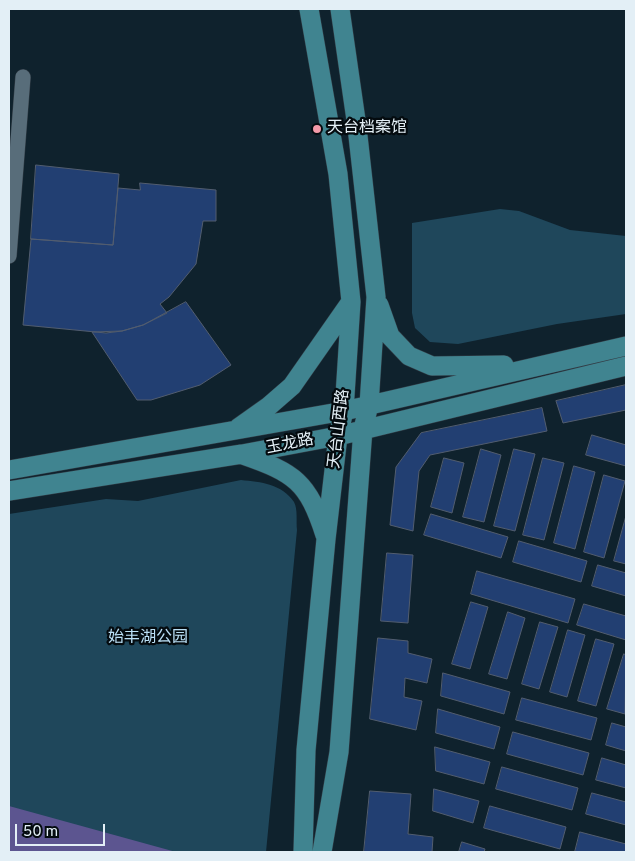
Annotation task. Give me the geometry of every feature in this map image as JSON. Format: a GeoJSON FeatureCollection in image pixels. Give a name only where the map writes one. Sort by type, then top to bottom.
{"type":"FeatureCollection","features":[{"type":"Feature","properties":{"kind":"main road","name":"天台山西路"},"geometry":{"type":"LineString","coordinates":[[303,852],[306,750],[326,539],[338,436],[344,411],[351,302],[338,174],[309,9]]}},
{"type":"Feature","properties":{"kind":"main road","name":"天台山西路"},"geometry":{"type":"LineString","coordinates":[[322,852],[339,752],[363,429],[369,405],[376,297],[357,127],[340,9]]}},
{"type":"Feature","properties":{"kind":"main road"},"geometry":{"type":"LineString","coordinates":[[376,297],[390,336],[409,356],[432,366],[456,367],[555,362]]}},
{"type":"Feature","properties":{"kind":"main road"},"geometry":{"type":"LineString","coordinates":[[232,432],[269,406],[292,386],[351,302]]}},
{"type":"Feature","properties":{"kind":"main road","name":"玉龙路"},"geometry":{"type":"LineString","coordinates":[[9,470],[344,411],[626,346]]}},
{"type":"Feature","properties":{"kind":"main road","name":"玉龙路"},"geometry":{"type":"LineString","coordinates":[[9,491],[242,454],[338,436],[626,366]]}},
{"type":"Feature","properties":{"kind":"main road"},"geometry":{"type":"LineString","coordinates":[[599,373],[626,374]]}},
{"type":"Feature","properties":{"kind":"main road"},"geometry":{"type":"LineString","coordinates":[[242,454],[274,465],[295,477],[306,492],[320,518],[326,539]]}},
{"type":"Feature","properties":{"kind":"street"},"geometry":{"type":"LineString","coordinates":[[9,256],[23,77]]}},
{"type":"Feature","properties":{"kind":"green space"},"geometry":{"type":"Polygon","coordinates":[[[500,209],[519,211],[570,230],[626,236],[626,314],[557,324],[458,344],[430,342],[415,328],[412,313],[412,223],[500,209]]]}},
{"type":"Feature","properties":{"kind":"green space","name":"始丰湖公园"},"geometry":{"type":"Polygon","coordinates":[[[241,480],[263,483],[283,491],[294,502],[296,512],[297,530],[266,852],[9,852],[9,514],[106,499],[138,501],[241,480]]]}},
{"type":"Feature","properties":{"kind":"shaded area"},"geometry":{"type":"Polygon","coordinates":[[[9,806],[176,852],[9,852],[9,806]]]}},
{"type":"Feature","properties":{"kind":"building"},"geometry":{"type":"Polygon","coordinates":[[[36,165],[119,174],[113,245],[31,239],[36,165]]]}},
{"type":"Feature","properties":{"kind":"building"},"geometry":{"type":"Polygon","coordinates":[[[140,183],[216,190],[216,221],[203,221],[196,264],[169,297],[160,304],[167,313],[143,325],[106,333],[23,325],[31,239],[113,245],[118,188],[140,190],[140,183]]]}},
{"type":"Feature","properties":{"kind":"building"},"geometry":{"type":"Polygon","coordinates":[[[186,302],[231,365],[200,385],[151,400],[137,400],[92,332],[122,331],[143,325],[186,302]]]}},
{"type":"Feature","properties":{"kind":"building"},"geometry":{"type":"Polygon","coordinates":[[[626,385],[626,410],[563,423],[556,401],[626,385]]]}},
{"type":"Feature","properties":{"kind":"building"},"geometry":{"type":"Polygon","coordinates":[[[542,408],[547,431],[430,455],[419,471],[413,531],[390,525],[396,467],[421,433],[542,408]]]}},
{"type":"Feature","properties":{"kind":"building"},"geometry":{"type":"Polygon","coordinates":[[[592,435],[626,445],[626,466],[586,455],[592,435]]]}},
{"type":"Feature","properties":{"kind":"building"},"geometry":{"type":"Polygon","coordinates":[[[481,449],[501,455],[484,522],[463,517],[481,449]]]}},
{"type":"Feature","properties":{"kind":"building"},"geometry":{"type":"Polygon","coordinates":[[[514,449],[535,454],[515,531],[494,526],[514,449]]]}},
{"type":"Feature","properties":{"kind":"building"},"geometry":{"type":"Polygon","coordinates":[[[444,458],[464,463],[452,513],[431,507],[444,458]]]}},
{"type":"Feature","properties":{"kind":"building"},"geometry":{"type":"Polygon","coordinates":[[[543,458],[564,463],[544,540],[523,535],[543,458]]]}},
{"type":"Feature","properties":{"kind":"building"},"geometry":{"type":"Polygon","coordinates":[[[574,466],[595,472],[575,549],[554,543],[574,466]]]}},
{"type":"Feature","properties":{"kind":"building"},"geometry":{"type":"Polygon","coordinates":[[[604,475],[625,481],[604,558],[584,552],[604,475]]]}},
{"type":"Feature","properties":{"kind":"building"},"geometry":{"type":"Polygon","coordinates":[[[431,514],[508,537],[501,558],[424,535],[431,514]]]}},
{"type":"Feature","properties":{"kind":"building"},"geometry":{"type":"Polygon","coordinates":[[[626,516],[626,564],[614,561],[626,516]]]}},
{"type":"Feature","properties":{"kind":"building"},"geometry":{"type":"Polygon","coordinates":[[[519,541],[587,561],[581,582],[513,562],[519,541]]]}},
{"type":"Feature","properties":{"kind":"building"},"geometry":{"type":"Polygon","coordinates":[[[387,553],[413,555],[408,623],[381,621],[387,553]]]}},
{"type":"Feature","properties":{"kind":"building"},"geometry":{"type":"Polygon","coordinates":[[[598,565],[626,573],[626,596],[592,586],[598,565]]]}},
{"type":"Feature","properties":{"kind":"building"},"geometry":{"type":"Polygon","coordinates":[[[477,571],[575,599],[568,623],[471,594],[477,571]]]}},
{"type":"Feature","properties":{"kind":"building"},"geometry":{"type":"Polygon","coordinates":[[[471,602],[488,607],[470,669],[452,664],[471,602]]]}},
{"type":"Feature","properties":{"kind":"building"},"geometry":{"type":"Polygon","coordinates":[[[584,604],[626,616],[626,640],[577,625],[584,604]]]}},
{"type":"Feature","properties":{"kind":"building"},"geometry":{"type":"Polygon","coordinates":[[[508,612],[525,618],[507,679],[489,674],[508,612]]]}},
{"type":"Feature","properties":{"kind":"building"},"geometry":{"type":"Polygon","coordinates":[[[540,622],[558,627],[539,689],[522,684],[540,622]]]}},
{"type":"Feature","properties":{"kind":"building"},"geometry":{"type":"Polygon","coordinates":[[[568,630],[585,635],[567,697],[550,692],[568,630]]]}},
{"type":"Feature","properties":{"kind":"building"},"geometry":{"type":"Polygon","coordinates":[[[378,638],[408,641],[408,653],[432,659],[427,683],[405,678],[404,697],[422,701],[416,730],[370,719],[378,638]]]}},
{"type":"Feature","properties":{"kind":"building"},"geometry":{"type":"Polygon","coordinates":[[[596,639],[614,644],[596,706],[578,701],[596,639]]]}},
{"type":"Feature","properties":{"kind":"building"},"geometry":{"type":"Polygon","coordinates":[[[624,654],[626,655],[625,714],[607,709],[624,654]]]}},
{"type":"Feature","properties":{"kind":"building"},"geometry":{"type":"Polygon","coordinates":[[[443,673],[510,692],[504,714],[441,696],[443,673]]]}},
{"type":"Feature","properties":{"kind":"building"},"geometry":{"type":"Polygon","coordinates":[[[522,698],[597,718],[591,740],[516,720],[522,698]]]}},
{"type":"Feature","properties":{"kind":"building"},"geometry":{"type":"Polygon","coordinates":[[[438,709],[500,727],[494,749],[436,733],[438,709]]]}},
{"type":"Feature","properties":{"kind":"building"},"geometry":{"type":"Polygon","coordinates":[[[612,723],[626,727],[626,751],[606,745],[612,723]]]}},
{"type":"Feature","properties":{"kind":"building"},"geometry":{"type":"Polygon","coordinates":[[[513,732],[589,753],[583,775],[507,754],[513,732]]]}},
{"type":"Feature","properties":{"kind":"building"},"geometry":{"type":"Polygon","coordinates":[[[435,747],[490,762],[484,784],[436,771],[435,747]]]}},
{"type":"Feature","properties":{"kind":"building"},"geometry":{"type":"Polygon","coordinates":[[[602,758],[626,765],[626,788],[596,780],[602,758]]]}},
{"type":"Feature","properties":{"kind":"building"},"geometry":{"type":"Polygon","coordinates":[[[502,767],[578,788],[572,810],[496,789],[502,767]]]}},
{"type":"Feature","properties":{"kind":"building"},"geometry":{"type":"Polygon","coordinates":[[[434,789],[479,801],[473,823],[433,811],[434,789]]]}},
{"type":"Feature","properties":{"kind":"building"},"geometry":{"type":"Polygon","coordinates":[[[370,791],[411,794],[408,834],[433,837],[432,852],[364,852],[370,791]]]}},
{"type":"Feature","properties":{"kind":"building"},"geometry":{"type":"Polygon","coordinates":[[[592,793],[626,802],[626,825],[586,814],[592,793]]]}},
{"type":"Feature","properties":{"kind":"building"},"geometry":{"type":"Polygon","coordinates":[[[490,806],[566,827],[560,849],[484,828],[490,806]]]}},
{"type":"Feature","properties":{"kind":"building"},"geometry":{"type":"Polygon","coordinates":[[[580,832],[626,844],[626,852],[575,852],[580,832]]]}},
{"type":"Feature","properties":{"kind":"building"},"geometry":{"type":"Polygon","coordinates":[[[462,842],[485,849],[484,852],[459,852],[462,842]]]}},
{"type":"Feature","properties":{"kind":"place","name":"天台档案馆"},"geometry":{"type":"Point","coordinates":[317,129]}}]}
